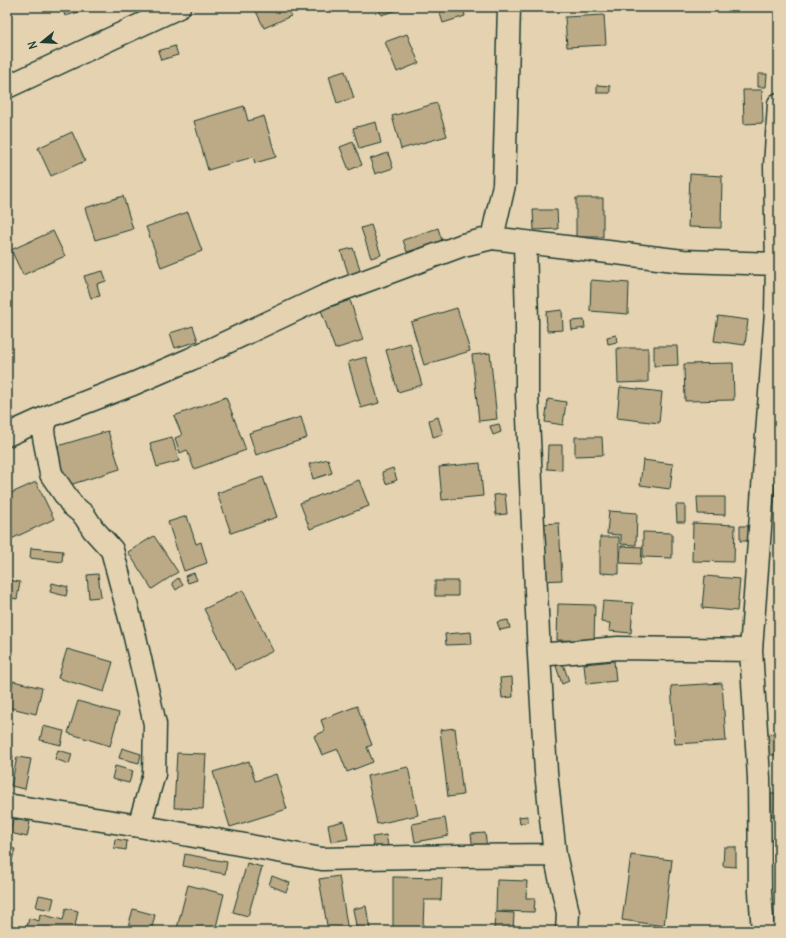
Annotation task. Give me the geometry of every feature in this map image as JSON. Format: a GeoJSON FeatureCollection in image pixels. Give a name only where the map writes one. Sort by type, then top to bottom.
{"type":"FeatureCollection","features":[{"type":"Feature","properties":{"kind":"street"},"geometry":{"type":"LineString","coordinates":[[7,87],[179,7]]}},
{"type":"Feature","properties":{"kind":"street"},"geometry":{"type":"LineString","coordinates":[[492,238],[504,185],[509,7]]}},
{"type":"Feature","properties":{"kind":"street"},"geometry":{"type":"LineString","coordinates":[[763,931],[760,892],[759,778],[751,650],[778,312],[775,166],[779,104]]}},
{"type":"Feature","properties":{"kind":"street"},"geometry":{"type":"LineString","coordinates":[[7,435],[191,359],[325,296],[463,245],[492,238],[683,261],[777,264]]}},
{"type":"Feature","properties":{"kind":"street"},"geometry":{"type":"LineString","coordinates":[[525,242],[527,396],[546,772],[555,855],[568,913],[567,931]]}},
{"type":"Feature","properties":{"kind":"street"},"geometry":{"type":"LineString","coordinates":[[48,417],[43,432],[51,474],[72,505],[84,515],[93,529],[112,550],[135,637],[155,724],[154,774],[138,826]]}},
{"type":"Feature","properties":{"kind":"street"},"geometry":{"type":"LineString","coordinates":[[539,655],[618,648],[751,650]]}},
{"type":"Feature","properties":{"kind":"street"},"geometry":{"type":"LineString","coordinates":[[7,805],[138,826],[322,859],[555,855]]}},
{"type":"Feature","properties":{"kind":"building"},"geometry":{"type":"Polygon","coordinates":[[[62,7],[96,7],[65,16],[62,7]]]}},
{"type":"Feature","properties":{"kind":"building"},"geometry":{"type":"Polygon","coordinates":[[[254,7],[288,7],[291,16],[264,28],[254,7]]]}},
{"type":"Feature","properties":{"kind":"building"},"geometry":{"type":"Polygon","coordinates":[[[378,7],[407,7],[381,15],[378,7]]]}},
{"type":"Feature","properties":{"kind":"building"},"geometry":{"type":"Polygon","coordinates":[[[438,7],[463,7],[465,16],[443,23],[438,7]]]}},
{"type":"Feature","properties":{"kind":"building"},"geometry":{"type":"Polygon","coordinates":[[[604,15],[606,45],[567,47],[565,17],[604,15]]]}},
{"type":"Feature","properties":{"kind":"building"},"geometry":{"type":"Polygon","coordinates":[[[407,34],[419,63],[397,72],[385,42],[407,34]]]}},
{"type":"Feature","properties":{"kind":"building"},"geometry":{"type":"Polygon","coordinates":[[[175,46],[178,55],[161,60],[158,51],[175,46]]]}},
{"type":"Feature","properties":{"kind":"building"},"geometry":{"type":"Polygon","coordinates":[[[345,71],[354,98],[337,103],[329,76],[345,71]]]}},
{"type":"Feature","properties":{"kind":"building"},"geometry":{"type":"Polygon","coordinates":[[[758,74],[767,74],[766,87],[758,87],[758,74]]]}},
{"type":"Feature","properties":{"kind":"building"},"geometry":{"type":"Polygon","coordinates":[[[597,85],[610,86],[610,93],[597,93],[597,85]]]}},
{"type":"Feature","properties":{"kind":"building"},"geometry":{"type":"Polygon","coordinates":[[[743,90],[762,90],[763,123],[744,124],[743,90]]]}},
{"type":"Feature","properties":{"kind":"building"},"geometry":{"type":"Polygon","coordinates":[[[437,103],[447,136],[401,149],[392,116],[437,103]]]}},
{"type":"Feature","properties":{"kind":"building"},"geometry":{"type":"Polygon","coordinates":[[[244,106],[248,121],[264,116],[276,157],[255,163],[253,157],[208,170],[194,121],[244,106]]]}},
{"type":"Feature","properties":{"kind":"building"},"geometry":{"type":"Polygon","coordinates":[[[376,122],[381,143],[359,149],[353,128],[376,122]]]}},
{"type":"Feature","properties":{"kind":"building"},"geometry":{"type":"Polygon","coordinates":[[[72,132],[85,161],[51,176],[38,148],[72,132]]]}},
{"type":"Feature","properties":{"kind":"building"},"geometry":{"type":"Polygon","coordinates":[[[353,142],[362,165],[349,170],[340,147],[353,142]]]}},
{"type":"Feature","properties":{"kind":"building"},"geometry":{"type":"Polygon","coordinates":[[[388,153],[393,168],[375,174],[370,159],[388,153]]]}},
{"type":"Feature","properties":{"kind":"building"},"geometry":{"type":"Polygon","coordinates":[[[690,174],[722,176],[721,228],[688,227],[690,174]]]}},
{"type":"Feature","properties":{"kind":"building"},"geometry":{"type":"Polygon","coordinates":[[[123,196],[133,229],[95,240],[85,208],[123,196]]]}},
{"type":"Feature","properties":{"kind":"building"},"geometry":{"type":"Polygon","coordinates":[[[576,198],[603,198],[603,237],[576,237],[576,198]]]}},
{"type":"Feature","properties":{"kind":"building"},"geometry":{"type":"Polygon","coordinates":[[[533,210],[557,210],[558,229],[534,230],[533,210]]]}},
{"type":"Feature","properties":{"kind":"building"},"geometry":{"type":"Polygon","coordinates":[[[188,212],[202,251],[161,267],[146,227],[188,212]]]}},
{"type":"Feature","properties":{"kind":"building"},"geometry":{"type":"Polygon","coordinates":[[[371,225],[381,255],[371,258],[361,228],[371,225]]]}},
{"type":"Feature","properties":{"kind":"building"},"geometry":{"type":"Polygon","coordinates":[[[438,228],[442,241],[407,252],[403,240],[438,228]]]}},
{"type":"Feature","properties":{"kind":"building"},"geometry":{"type":"Polygon","coordinates":[[[53,231],[65,256],[23,275],[11,250],[53,231]]]}},
{"type":"Feature","properties":{"kind":"building"},"geometry":{"type":"Polygon","coordinates":[[[353,248],[361,272],[349,276],[341,251],[353,248]]]}},
{"type":"Feature","properties":{"kind":"building"},"geometry":{"type":"Polygon","coordinates":[[[103,271],[106,281],[97,284],[100,296],[91,298],[84,276],[103,271]]]}},
{"type":"Feature","properties":{"kind":"building"},"geometry":{"type":"Polygon","coordinates":[[[591,280],[629,283],[628,314],[590,311],[591,280]]]}},
{"type":"Feature","properties":{"kind":"building"},"geometry":{"type":"Polygon","coordinates":[[[350,300],[363,340],[335,349],[321,310],[350,300]]]}},
{"type":"Feature","properties":{"kind":"building"},"geometry":{"type":"Polygon","coordinates":[[[457,308],[470,351],[424,365],[411,322],[457,308]]]}},
{"type":"Feature","properties":{"kind":"building"},"geometry":{"type":"Polygon","coordinates":[[[562,310],[563,330],[547,331],[546,312],[562,310]]]}},
{"type":"Feature","properties":{"kind":"building"},"geometry":{"type":"Polygon","coordinates":[[[718,316],[748,320],[745,345],[714,341],[718,316]]]}},
{"type":"Feature","properties":{"kind":"building"},"geometry":{"type":"Polygon","coordinates":[[[584,320],[585,328],[572,330],[571,321],[584,320]]]}},
{"type":"Feature","properties":{"kind":"building"},"geometry":{"type":"Polygon","coordinates":[[[193,326],[198,341],[175,348],[170,333],[193,326]]]}},
{"type":"Feature","properties":{"kind":"building"},"geometry":{"type":"Polygon","coordinates":[[[616,335],[617,342],[608,344],[607,337],[616,335]]]}},
{"type":"Feature","properties":{"kind":"building"},"geometry":{"type":"Polygon","coordinates":[[[410,343],[422,385],[398,392],[386,350],[410,343]]]}},
{"type":"Feature","properties":{"kind":"building"},"geometry":{"type":"Polygon","coordinates":[[[654,346],[677,346],[678,365],[654,366],[654,346]]]}},
{"type":"Feature","properties":{"kind":"building"},"geometry":{"type":"Polygon","coordinates":[[[617,348],[648,348],[648,382],[618,383],[617,348]]]}},
{"type":"Feature","properties":{"kind":"building"},"geometry":{"type":"Polygon","coordinates":[[[490,353],[497,419],[479,421],[472,355],[490,353]]]}},
{"type":"Feature","properties":{"kind":"building"},"geometry":{"type":"Polygon","coordinates":[[[366,357],[379,403],[361,408],[348,362],[366,357]]]}},
{"type":"Feature","properties":{"kind":"building"},"geometry":{"type":"Polygon","coordinates":[[[733,363],[734,400],[685,401],[684,364],[733,363]]]}},
{"type":"Feature","properties":{"kind":"building"},"geometry":{"type":"Polygon","coordinates":[[[620,387],[662,392],[659,423],[617,418],[620,387]]]}},
{"type":"Feature","properties":{"kind":"building"},"geometry":{"type":"Polygon","coordinates":[[[226,397],[246,450],[194,469],[187,450],[180,453],[175,438],[182,435],[174,416],[226,397]]]}},
{"type":"Feature","properties":{"kind":"building"},"geometry":{"type":"Polygon","coordinates":[[[548,399],[566,402],[563,425],[545,422],[548,399]]]}},
{"type":"Feature","properties":{"kind":"building"},"geometry":{"type":"Polygon","coordinates":[[[301,417],[307,438],[256,455],[249,433],[301,417]]]}},
{"type":"Feature","properties":{"kind":"building"},"geometry":{"type":"Polygon","coordinates":[[[438,417],[443,434],[433,437],[429,420],[438,417]]]}},
{"type":"Feature","properties":{"kind":"building"},"geometry":{"type":"Polygon","coordinates":[[[499,424],[501,432],[493,435],[490,426],[499,424]]]}},
{"type":"Feature","properties":{"kind":"building"},"geometry":{"type":"Polygon","coordinates":[[[108,431],[120,469],[63,487],[51,448],[108,431]]]}},
{"type":"Feature","properties":{"kind":"building"},"geometry":{"type":"Polygon","coordinates":[[[172,437],[179,461],[157,467],[150,443],[172,437]]]}},
{"type":"Feature","properties":{"kind":"building"},"geometry":{"type":"Polygon","coordinates":[[[575,437],[602,437],[603,455],[575,456],[575,437]]]}},
{"type":"Feature","properties":{"kind":"building"},"geometry":{"type":"Polygon","coordinates":[[[548,445],[562,445],[562,470],[547,469],[548,445]]]}},
{"type":"Feature","properties":{"kind":"building"},"geometry":{"type":"Polygon","coordinates":[[[328,459],[332,473],[313,479],[309,464],[328,459]]]}},
{"type":"Feature","properties":{"kind":"building"},"geometry":{"type":"Polygon","coordinates":[[[643,460],[673,464],[670,489],[640,485],[643,460]]]}},
{"type":"Feature","properties":{"kind":"building"},"geometry":{"type":"Polygon","coordinates":[[[480,463],[483,496],[442,500],[439,467],[480,463]]]}},
{"type":"Feature","properties":{"kind":"building"},"geometry":{"type":"Polygon","coordinates":[[[393,468],[397,480],[386,484],[382,472],[393,468]]]}},
{"type":"Feature","properties":{"kind":"building"},"geometry":{"type":"Polygon","coordinates":[[[263,477],[277,517],[231,533],[217,493],[263,477]]]}},
{"type":"Feature","properties":{"kind":"building"},"geometry":{"type":"Polygon","coordinates":[[[359,480],[369,506],[310,529],[300,503],[359,480]]]}},
{"type":"Feature","properties":{"kind":"building"},"geometry":{"type":"Polygon","coordinates":[[[36,482],[54,519],[7,541],[7,495],[36,482]]]}},
{"type":"Feature","properties":{"kind":"building"},"geometry":{"type":"Polygon","coordinates":[[[505,494],[507,514],[496,515],[494,495],[505,494]]]}},
{"type":"Feature","properties":{"kind":"building"},"geometry":{"type":"Polygon","coordinates":[[[697,497],[725,497],[725,515],[698,514],[697,497]]]}},
{"type":"Feature","properties":{"kind":"building"},"geometry":{"type":"Polygon","coordinates":[[[676,505],[685,505],[685,522],[677,522],[676,505]]]}},
{"type":"Feature","properties":{"kind":"building"},"geometry":{"type":"Polygon","coordinates":[[[609,511],[637,513],[636,545],[621,544],[621,535],[607,534],[609,511]]]}},
{"type":"Feature","properties":{"kind":"building"},"geometry":{"type":"Polygon","coordinates":[[[187,516],[196,544],[201,542],[207,563],[184,571],[168,522],[187,516]]]}},
{"type":"Feature","properties":{"kind":"building"},"geometry":{"type":"Polygon","coordinates":[[[559,523],[562,580],[541,581],[539,524],[559,523]]]}},
{"type":"Feature","properties":{"kind":"building"},"geometry":{"type":"Polygon","coordinates":[[[693,523],[735,525],[734,562],[692,561],[693,523]]]}},
{"type":"Feature","properties":{"kind":"building"},"geometry":{"type":"Polygon","coordinates":[[[740,526],[751,526],[751,541],[740,541],[740,526]]]}},
{"type":"Feature","properties":{"kind":"building"},"geometry":{"type":"Polygon","coordinates":[[[643,532],[672,533],[672,558],[643,557],[643,532]]]}},
{"type":"Feature","properties":{"kind":"building"},"geometry":{"type":"Polygon","coordinates":[[[154,536],[178,572],[152,589],[128,552],[154,536]]]}},
{"type":"Feature","properties":{"kind":"building"},"geometry":{"type":"Polygon","coordinates":[[[600,537],[619,537],[619,574],[600,573],[600,537]]]}},
{"type":"Feature","properties":{"kind":"building"},"geometry":{"type":"Polygon","coordinates":[[[621,546],[642,547],[641,564],[620,563],[621,546]]]}},
{"type":"Feature","properties":{"kind":"building"},"geometry":{"type":"Polygon","coordinates":[[[31,548],[63,551],[62,562],[30,558],[31,548]]]}},
{"type":"Feature","properties":{"kind":"building"},"geometry":{"type":"Polygon","coordinates":[[[194,573],[197,580],[188,583],[185,576],[194,573]]]}},
{"type":"Feature","properties":{"kind":"building"},"geometry":{"type":"Polygon","coordinates":[[[98,574],[101,597],[89,598],[87,575],[98,574]]]}},
{"type":"Feature","properties":{"kind":"building"},"geometry":{"type":"Polygon","coordinates":[[[705,576],[740,579],[737,611],[702,608],[705,576]]]}},
{"type":"Feature","properties":{"kind":"building"},"geometry":{"type":"Polygon","coordinates":[[[178,578],[183,585],[176,590],[172,583],[178,578]]]}},
{"type":"Feature","properties":{"kind":"building"},"geometry":{"type":"Polygon","coordinates":[[[7,580],[20,582],[17,599],[7,597],[7,580]]]}},
{"type":"Feature","properties":{"kind":"building"},"geometry":{"type":"Polygon","coordinates":[[[435,581],[458,581],[458,596],[435,596],[435,581]]]}},
{"type":"Feature","properties":{"kind":"building"},"geometry":{"type":"Polygon","coordinates":[[[52,583],[68,587],[66,596],[50,592],[52,583]]]}},
{"type":"Feature","properties":{"kind":"building"},"geometry":{"type":"Polygon","coordinates":[[[243,590],[273,651],[235,670],[204,609],[243,590]]]}},
{"type":"Feature","properties":{"kind":"building"},"geometry":{"type":"Polygon","coordinates":[[[603,601],[633,603],[631,633],[609,631],[610,623],[601,622],[603,601]]]}},
{"type":"Feature","properties":{"kind":"building"},"geometry":{"type":"Polygon","coordinates":[[[558,604],[595,605],[594,641],[557,640],[558,604]]]}},
{"type":"Feature","properties":{"kind":"building"},"geometry":{"type":"Polygon","coordinates":[[[508,620],[510,628],[500,630],[497,622],[508,620]]]}},
{"type":"Feature","properties":{"kind":"building"},"geometry":{"type":"Polygon","coordinates":[[[471,632],[472,644],[446,645],[445,634],[471,632]]]}},
{"type":"Feature","properties":{"kind":"building"},"geometry":{"type":"Polygon","coordinates":[[[67,649],[113,662],[104,692],[58,678],[67,649]]]}},
{"type":"Feature","properties":{"kind":"building"},"geometry":{"type":"Polygon","coordinates":[[[614,661],[616,681],[586,684],[584,664],[614,661]]]}},
{"type":"Feature","properties":{"kind":"building"},"geometry":{"type":"Polygon","coordinates":[[[563,664],[569,681],[562,684],[556,666],[563,664]]]}},
{"type":"Feature","properties":{"kind":"building"},"geometry":{"type":"Polygon","coordinates":[[[512,677],[513,697],[502,698],[500,678],[512,677]]]}},
{"type":"Feature","properties":{"kind":"building"},"geometry":{"type":"Polygon","coordinates":[[[13,681],[42,688],[36,714],[7,707],[13,681]]]}},
{"type":"Feature","properties":{"kind":"building"},"geometry":{"type":"Polygon","coordinates":[[[722,683],[726,741],[675,744],[671,686],[722,683]]]}},
{"type":"Feature","properties":{"kind":"building"},"geometry":{"type":"Polygon","coordinates":[[[78,701],[119,713],[110,746],[68,733],[78,701]]]}},
{"type":"Feature","properties":{"kind":"building"},"geometry":{"type":"Polygon","coordinates":[[[357,706],[372,745],[367,747],[373,762],[347,772],[338,749],[322,755],[314,736],[325,731],[321,720],[357,706]]]}},
{"type":"Feature","properties":{"kind":"building"},"geometry":{"type":"Polygon","coordinates":[[[43,726],[64,731],[61,745],[40,740],[43,726]]]}},
{"type":"Feature","properties":{"kind":"building"},"geometry":{"type":"Polygon","coordinates":[[[455,728],[463,795],[448,797],[440,730],[455,728]]]}},
{"type":"Feature","properties":{"kind":"building"},"geometry":{"type":"Polygon","coordinates":[[[767,733],[778,734],[777,755],[766,755],[767,733]]]}},
{"type":"Feature","properties":{"kind":"building"},"geometry":{"type":"Polygon","coordinates":[[[122,748],[141,754],[139,763],[119,758],[122,748]]]}},
{"type":"Feature","properties":{"kind":"building"},"geometry":{"type":"Polygon","coordinates":[[[58,750],[72,754],[69,764],[55,759],[58,750]]]}},
{"type":"Feature","properties":{"kind":"building"},"geometry":{"type":"Polygon","coordinates":[[[177,753],[206,754],[203,809],[174,808],[177,753]]]}},
{"type":"Feature","properties":{"kind":"building"},"geometry":{"type":"Polygon","coordinates":[[[7,755],[13,756],[8,783],[7,783],[7,755]]]}},
{"type":"Feature","properties":{"kind":"building"},"geometry":{"type":"Polygon","coordinates":[[[17,757],[31,759],[25,789],[11,786],[17,757]]]}},
{"type":"Feature","properties":{"kind":"building"},"geometry":{"type":"Polygon","coordinates":[[[249,761],[255,781],[276,774],[287,809],[230,827],[213,772],[249,761]]]}},
{"type":"Feature","properties":{"kind":"building"},"geometry":{"type":"Polygon","coordinates":[[[115,766],[133,771],[129,783],[112,779],[115,766]]]}},
{"type":"Feature","properties":{"kind":"building"},"geometry":{"type":"Polygon","coordinates":[[[408,767],[418,815],[377,824],[367,776],[408,767]]]}},
{"type":"Feature","properties":{"kind":"building"},"geometry":{"type":"Polygon","coordinates":[[[771,793],[779,793],[779,816],[772,816],[771,793]]]}},
{"type":"Feature","properties":{"kind":"building"},"geometry":{"type":"Polygon","coordinates":[[[527,816],[528,822],[520,824],[519,817],[527,816]]]}},
{"type":"Feature","properties":{"kind":"building"},"geometry":{"type":"Polygon","coordinates":[[[445,818],[448,836],[415,842],[412,824],[445,818]]]}},
{"type":"Feature","properties":{"kind":"building"},"geometry":{"type":"Polygon","coordinates":[[[13,819],[30,822],[27,837],[10,833],[13,819]]]}},
{"type":"Feature","properties":{"kind":"building"},"geometry":{"type":"Polygon","coordinates":[[[344,821],[348,839],[331,842],[328,825],[344,821]]]}},
{"type":"Feature","properties":{"kind":"building"},"geometry":{"type":"Polygon","coordinates":[[[485,833],[487,848],[473,850],[471,834],[485,833]]]}},
{"type":"Feature","properties":{"kind":"building"},"geometry":{"type":"Polygon","coordinates":[[[386,835],[389,851],[375,853],[372,837],[386,835]]]}},
{"type":"Feature","properties":{"kind":"building"},"geometry":{"type":"Polygon","coordinates":[[[115,839],[127,841],[126,850],[114,848],[115,839]]]}},
{"type":"Feature","properties":{"kind":"building"},"geometry":{"type":"Polygon","coordinates":[[[7,847],[15,849],[7,877],[7,847]]]}},
{"type":"Feature","properties":{"kind":"building"},"geometry":{"type":"Polygon","coordinates":[[[724,847],[736,847],[736,867],[723,866],[724,847]]]}},
{"type":"Feature","properties":{"kind":"building"},"geometry":{"type":"Polygon","coordinates":[[[185,854],[227,862],[225,874],[183,866],[185,854]]]}},
{"type":"Feature","properties":{"kind":"building"},"geometry":{"type":"Polygon","coordinates":[[[631,855],[672,860],[664,926],[622,920],[631,855]]]}},
{"type":"Feature","properties":{"kind":"building"},"geometry":{"type":"Polygon","coordinates":[[[247,863],[262,867],[248,916],[233,912],[247,863]]]}},
{"type":"Feature","properties":{"kind":"building"},"geometry":{"type":"Polygon","coordinates":[[[272,876],[290,883],[286,892],[269,885],[272,876]]]}},
{"type":"Feature","properties":{"kind":"building"},"geometry":{"type":"Polygon","coordinates":[[[339,876],[348,931],[328,931],[319,879],[339,876]]]}},
{"type":"Feature","properties":{"kind":"building"},"geometry":{"type":"Polygon","coordinates":[[[393,877],[442,878],[441,900],[424,900],[423,928],[393,928],[393,877]]]}},
{"type":"Feature","properties":{"kind":"building"},"geometry":{"type":"Polygon","coordinates":[[[497,880],[527,881],[526,898],[535,898],[534,912],[496,911],[497,880]]]}},
{"type":"Feature","properties":{"kind":"building"},"geometry":{"type":"Polygon","coordinates":[[[188,885],[224,894],[215,931],[188,931],[177,928],[188,885]]]}},
{"type":"Feature","properties":{"kind":"building"},"geometry":{"type":"Polygon","coordinates":[[[39,895],[54,898],[51,910],[36,907],[39,895]]]}},
{"type":"Feature","properties":{"kind":"building"},"geometry":{"type":"Polygon","coordinates":[[[366,906],[370,929],[357,931],[353,909],[366,906]]]}},
{"type":"Feature","properties":{"kind":"building"},"geometry":{"type":"Polygon","coordinates":[[[66,908],[78,911],[74,931],[26,931],[29,918],[39,921],[40,914],[63,920],[66,908]]]}},
{"type":"Feature","properties":{"kind":"building"},"geometry":{"type":"Polygon","coordinates":[[[133,909],[155,915],[151,931],[127,931],[133,909]]]}},
{"type":"Feature","properties":{"kind":"building"},"geometry":{"type":"Polygon","coordinates":[[[495,912],[514,913],[513,931],[494,931],[495,912]]]}}]}
